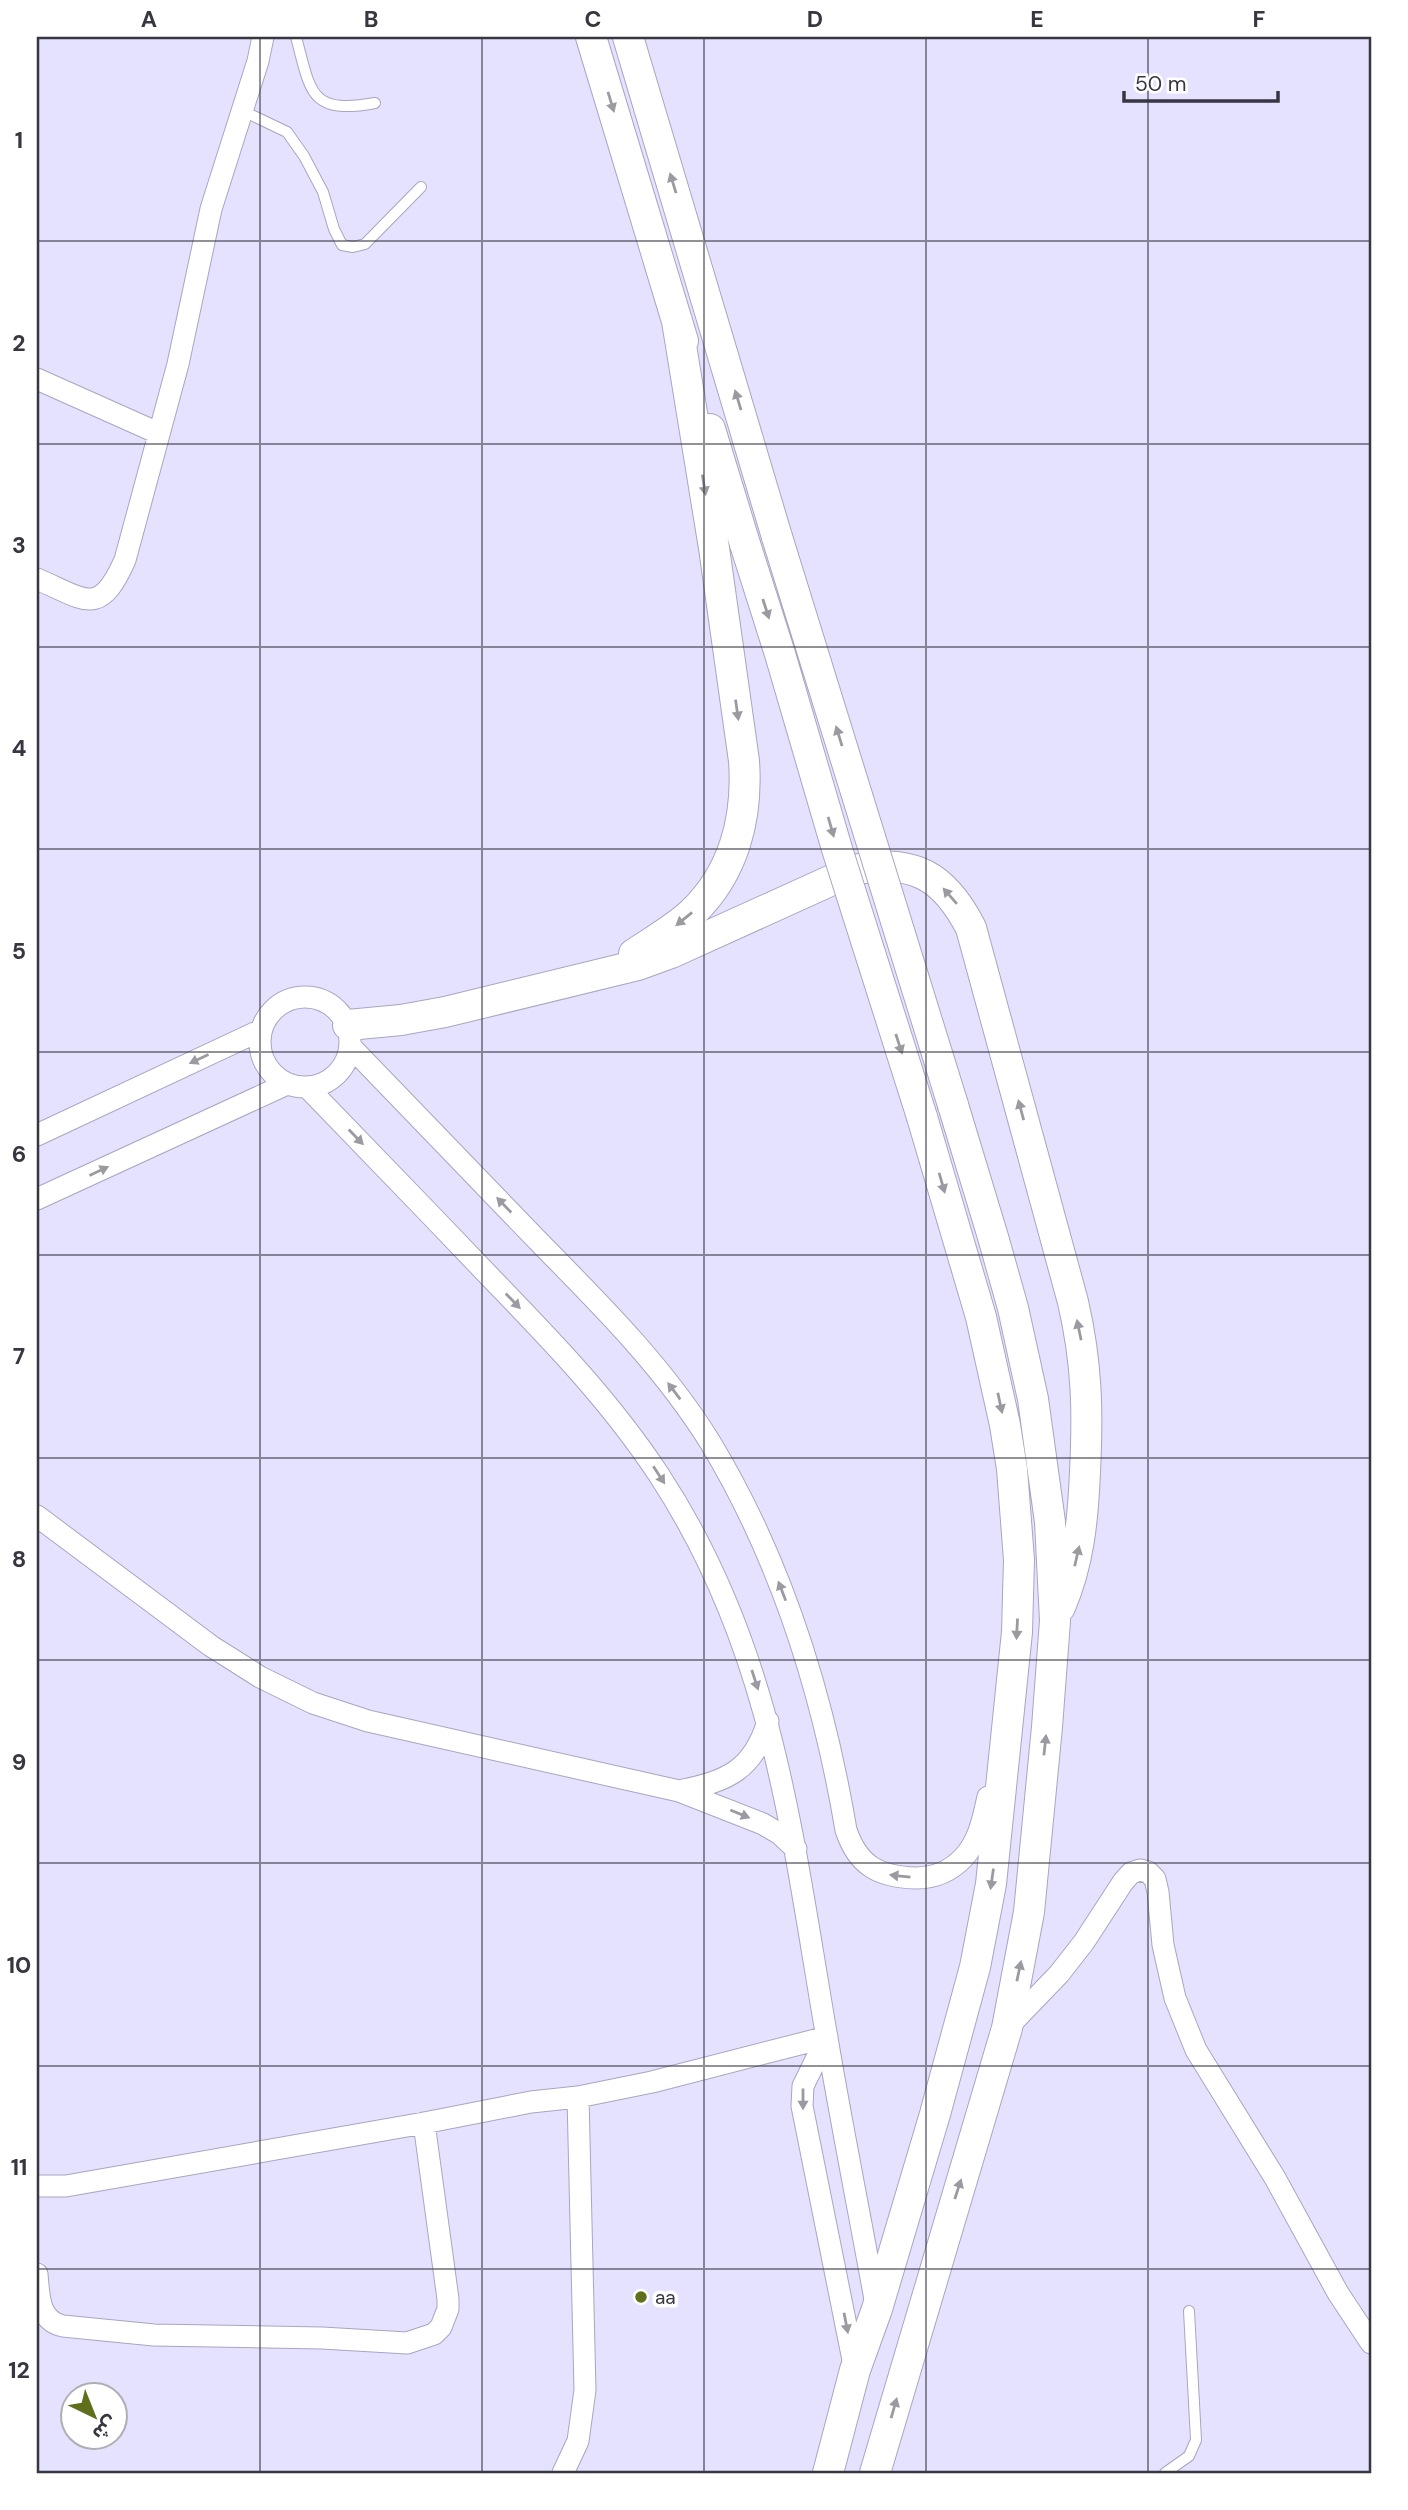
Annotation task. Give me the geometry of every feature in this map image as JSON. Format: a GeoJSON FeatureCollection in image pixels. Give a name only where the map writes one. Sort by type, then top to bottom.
{"type":"FeatureCollection","features":[{"type":"Feature","properties":{"kind":"main road"},"geometry":{"type":"LineString","coordinates":[[591,37],[981,1317],[1010,1458],[1018,1560],[1017,1632],[992,1884],[975,1967],[935,2114],[877,2309],[855,2370],[828,2473]]}},
{"type":"Feature","properties":{"kind":"main road"},"geometry":{"type":"LineString","coordinates":[[628,37],[777,537],[1000,1261],[1033,1399],[1050,1522],[1055,1621],[1029,1912],[1007,2028],[875,2473]]}},
{"type":"Feature","properties":{"kind":"main road"},"geometry":{"type":"LineString","coordinates":[[604,974],[691,914],[710,893],[729,861],[743,817],[746,789],[742,747],[714,548],[677,321]]}},
{"type":"Feature","properties":{"kind":"main road"},"geometry":{"type":"LineString","coordinates":[[349,1036],[604,974],[671,953],[854,870],[877,865],[900,866],[922,872],[944,889],[962,911],[971,928],[1073,1302],[1084,1356],[1088,1411],[1083,1521],[1073,1572],[1055,1621]]}},
{"type":"Feature","properties":{"kind":"main road"},"geometry":{"type":"LineString","coordinates":[[935,2114],[979,2124]]}},
{"type":"Feature","properties":{"kind":"street"},"geometry":{"type":"LineString","coordinates":[[37,579],[83,599],[94,600],[112,587],[125,560],[178,364],[211,209],[243,111],[263,37]]}},
{"type":"Feature","properties":{"kind":"street"},"geometry":{"type":"LineString","coordinates":[[37,379],[158,433]]}},
{"type":"Feature","properties":{"kind":"street"},"geometry":{"type":"LineString","coordinates":[[349,1036],[346,1062],[337,1075],[308,1088],[287,1084],[267,1067],[260,1043],[261,1030],[268,1016],[279,1004],[295,998],[311,997],[326,1001],[339,1011],[349,1036],[623,1328],[683,1402],[709,1442],[755,1526],[795,1624],[826,1726],[846,1830],[859,1856],[876,1870],[896,1877],[932,1878],[949,1870],[964,1857],[984,1822],[992,1783],[1007,1745]]}},
{"type":"Feature","properties":{"kind":"street"},"geometry":{"type":"LineString","coordinates":[[37,1135],[261,1030]]}},
{"type":"Feature","properties":{"kind":"street"},"geometry":{"type":"LineString","coordinates":[[37,1199],[287,1084]]}},
{"type":"Feature","properties":{"kind":"street"},"geometry":{"type":"LineString","coordinates":[[308,1088],[577,1367],[634,1439],[684,1516],[705,1556],[740,1637],[768,1721],[796,1849],[877,2309]]}},
{"type":"Feature","properties":{"kind":"street"},"geometry":{"type":"LineString","coordinates":[[37,1516],[211,1646],[260,1677],[313,1703],[368,1721],[679,1791],[763,1824],[780,1834],[796,1849]]}},
{"type":"Feature","properties":{"kind":"street"},"geometry":{"type":"LineString","coordinates":[[679,1791],[726,1778],[742,1768],[763,1738],[768,1721]]}},
{"type":"Feature","properties":{"kind":"street"},"geometry":{"type":"LineString","coordinates":[[1007,2028],[1059,1974],[1122,1882],[1131,1873],[1140,1870],[1148,1872],[1155,1879],[1158,1892],[1163,1945],[1175,1998],[1196,2050],[1275,2178],[1338,2293],[1371,2343]]}},
{"type":"Feature","properties":{"kind":"street"},"geometry":{"type":"LineString","coordinates":[[37,2186],[66,2186],[531,2102],[578,2097],[665,2079],[827,2036]]}},
{"type":"Feature","properties":{"kind":"street"},"geometry":{"type":"LineString","coordinates":[[827,2036],[806,2078],[802,2106],[855,2370]]}},
{"type":"Feature","properties":{"kind":"street"},"geometry":{"type":"LineString","coordinates":[[563,2473],[578,2441],[585,2390],[578,2097]]}},
{"type":"Feature","properties":{"kind":"street"},"geometry":{"type":"LineString","coordinates":[[37,2274],[40,2304],[44,2314],[63,2326],[154,2335],[407,2343],[434,2334],[445,2318],[448,2299],[424,2123]]}},
{"type":"Feature","properties":{"kind":"lane"},"geometry":{"type":"LineString","coordinates":[[296,37],[309,85],[317,98],[327,105],[349,108],[375,103]]}},
{"type":"Feature","properties":{"kind":"lane"},"geometry":{"type":"LineString","coordinates":[[243,111],[287,132],[304,156],[323,192],[334,229],[342,245],[353,247],[365,244],[421,187]]}},
{"type":"Feature","properties":{"kind":"lane"},"geometry":{"type":"LineString","coordinates":[[1165,2473],[1189,2456],[1196,2440],[1189,2311]]}},
{"type":"Feature","properties":{"kind":"place","name":"aa"},"geometry":{"type":"Point","coordinates":[641,2297]}}]}
